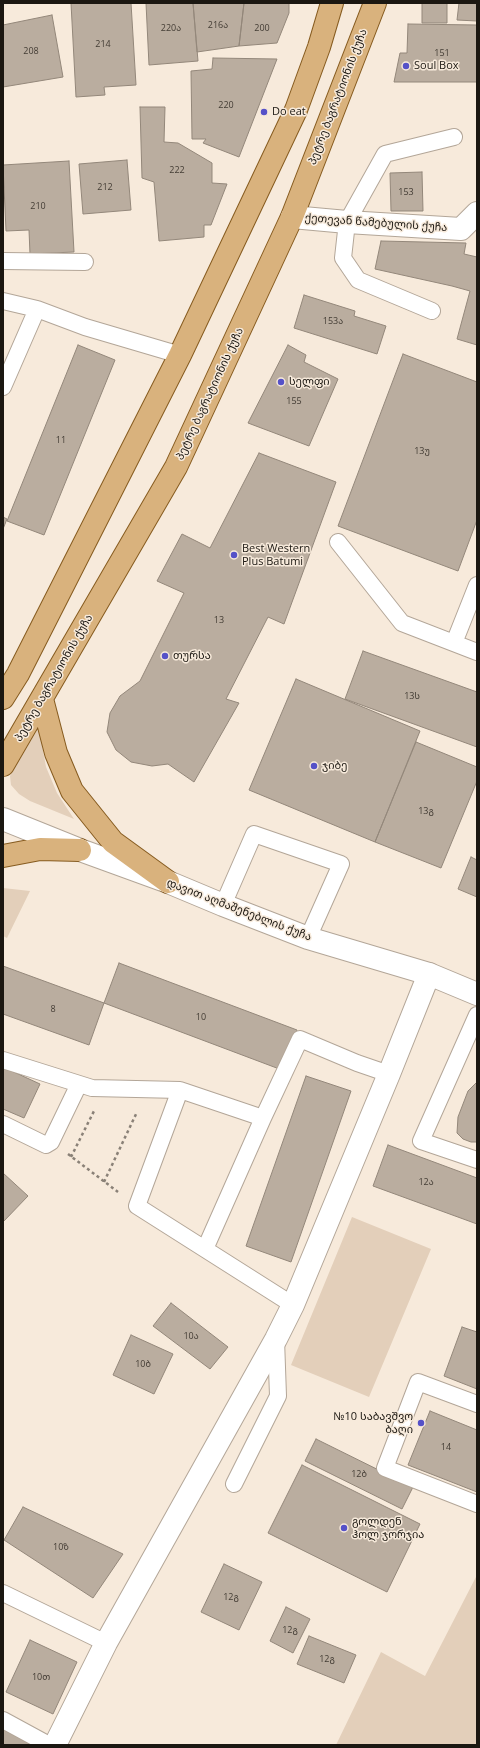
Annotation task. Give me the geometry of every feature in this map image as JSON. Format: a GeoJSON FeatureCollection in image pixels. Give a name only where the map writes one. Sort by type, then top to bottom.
{"type":"FeatureCollection","features":[{"type":"Feature","properties":{"kind":"main road"},"geometry":{"type":"LineString","coordinates":[[6,692],[180,355],[296,110],[319,47],[332,3]]}},
{"type":"Feature","properties":{"kind":"main road","name":"პეტრე ბაგრატიონის ქუჩა"},"geometry":{"type":"LineString","coordinates":[[3,765],[176,467],[292,217],[375,3]]}},
{"type":"Feature","properties":{"kind":"main road"},"geometry":{"type":"LineString","coordinates":[[42,700],[56,753],[72,791],[113,842],[168,882]]}},
{"type":"Feature","properties":{"kind":"main road"},"geometry":{"type":"LineString","coordinates":[[3,856],[40,849],[80,850]]}},
{"type":"Feature","properties":{"kind":"street","name":"ქეთევან წამებულის ქუჩა"},"geometry":{"type":"LineString","coordinates":[[292,217],[461,229],[477,213]]}},
{"type":"Feature","properties":{"kind":"street","name":"დავით აღმაშენებლის ქუჩა"},"geometry":{"type":"LineString","coordinates":[[3,818],[80,850],[168,882],[223,906],[308,938],[429,974],[477,994]]}},
{"type":"Feature","properties":{"kind":"street"},"geometry":{"type":"LineString","coordinates":[[55,1745],[106,1643],[276,1339],[293,1305],[429,974]]}},
{"type":"Feature","properties":{"kind":"lane"},"geometry":{"type":"LineString","coordinates":[[432,311],[358,280],[343,258],[347,222],[385,154],[454,137]]}},
{"type":"Feature","properties":{"kind":"lane"},"geometry":{"type":"LineString","coordinates":[[3,261],[85,262]]}},
{"type":"Feature","properties":{"kind":"lane"},"geometry":{"type":"LineString","coordinates":[[3,301],[37,309],[85,327],[180,355]]}},
{"type":"Feature","properties":{"kind":"lane"},"geometry":{"type":"LineString","coordinates":[[3,387],[37,309]]}},
{"type":"Feature","properties":{"kind":"lane"},"geometry":{"type":"LineString","coordinates":[[338,542],[402,623],[477,652]]}},
{"type":"Feature","properties":{"kind":"lane"},"geometry":{"type":"LineString","coordinates":[[454,643],[477,585]]}},
{"type":"Feature","properties":{"kind":"lane"},"geometry":{"type":"LineString","coordinates":[[223,906],[254,834],[341,864],[308,938]]}},
{"type":"Feature","properties":{"kind":"lane"},"geometry":{"type":"LineString","coordinates":[[477,1015],[421,1141],[477,1160]]}},
{"type":"Feature","properties":{"kind":"lane"},"geometry":{"type":"LineString","coordinates":[[205,1249],[300,1039],[389,1074]]}},
{"type":"Feature","properties":{"kind":"lane"},"geometry":{"type":"LineString","coordinates":[[3,1060],[92,1088],[180,1090],[263,1118]]}},
{"type":"Feature","properties":{"kind":"lane"},"geometry":{"type":"LineString","coordinates":[[3,1124],[46,1145],[51,1142],[79,1084]]}},
{"type":"Feature","properties":{"kind":"lane"},"geometry":{"type":"LineString","coordinates":[[180,1090],[137,1206],[293,1305]]}},
{"type":"Feature","properties":{"kind":"lane"},"geometry":{"type":"LineString","coordinates":[[234,1484],[278,1396],[276,1339]]}},
{"type":"Feature","properties":{"kind":"lane"},"geometry":{"type":"LineString","coordinates":[[477,1404],[418,1382],[385,1468],[477,1504]]}},
{"type":"Feature","properties":{"kind":"lane"},"geometry":{"type":"LineString","coordinates":[[3,1593],[106,1643]]}},
{"type":"Feature","properties":{"kind":"lane"},"geometry":{"type":"LineString","coordinates":[[3,1720],[49,1745]]}},
{"type":"Feature","properties":{"kind":"path"},"geometry":{"type":"LineString","coordinates":[[71,1157],[106,1088]]}},
{"type":"Feature","properties":{"kind":"path"},"geometry":{"type":"LineString","coordinates":[[104,1182],[148,1090]]}},
{"type":"Feature","properties":{"kind":"path"},"geometry":{"type":"LineString","coordinates":[[51,1142],[137,1206]]}},
{"type":"Feature","properties":{"kind":"shaded area"},"geometry":{"type":"Polygon","coordinates":[[[42,722],[42,745],[46,767],[57,793],[74,819],[30,801],[19,794],[11,785],[10,776],[42,722]]]}},
{"type":"Feature","properties":{"kind":"shaded area"},"geometry":{"type":"Polygon","coordinates":[[[3,888],[30,891],[7,938],[3,936],[3,888]]]}},
{"type":"Feature","properties":{"kind":"shaded area"},"geometry":{"type":"Polygon","coordinates":[[[352,1217],[431,1249],[369,1397],[291,1365],[352,1217]]]}},
{"type":"Feature","properties":{"kind":"shaded area"},"geometry":{"type":"Polygon","coordinates":[[[477,1575],[477,1745],[336,1745],[381,1652],[425,1676],[477,1575]]]}},
{"type":"Feature","properties":{"kind":"building"},"geometry":{"type":"Polygon","coordinates":[[[71,3],[131,3],[136,85],[104,87],[105,95],[76,97],[71,3]]]}},
{"type":"Feature","properties":{"kind":"building"},"geometry":{"type":"Polygon","coordinates":[[[146,3],[193,3],[198,61],[149,65],[146,3]]]}},
{"type":"Feature","properties":{"kind":"building"},"geometry":{"type":"Polygon","coordinates":[[[193,3],[244,3],[239,46],[197,52],[193,3]]]}},
{"type":"Feature","properties":{"kind":"building"},"geometry":{"type":"Polygon","coordinates":[[[244,3],[289,3],[289,13],[277,43],[239,46],[244,3]]]}},
{"type":"Feature","properties":{"kind":"building"},"geometry":{"type":"Polygon","coordinates":[[[422,3],[447,3],[447,23],[422,23],[422,3]]]}},
{"type":"Feature","properties":{"kind":"building"},"geometry":{"type":"Polygon","coordinates":[[[459,3],[477,3],[477,21],[457,20],[459,3]]]}},
{"type":"Feature","properties":{"kind":"building"},"geometry":{"type":"Polygon","coordinates":[[[52,15],[63,77],[3,87],[3,25],[52,15]]]}},
{"type":"Feature","properties":{"kind":"building"},"geometry":{"type":"Polygon","coordinates":[[[408,24],[477,25],[477,82],[394,82],[400,53],[407,53],[408,24]]]}},
{"type":"Feature","properties":{"kind":"building"},"geometry":{"type":"Polygon","coordinates":[[[213,58],[277,59],[239,157],[203,143],[206,139],[192,139],[191,71],[212,69],[213,58]]]}},
{"type":"Feature","properties":{"kind":"building"},"geometry":{"type":"Polygon","coordinates":[[[140,107],[165,107],[164,142],[178,143],[212,163],[212,183],[227,184],[211,225],[204,225],[204,237],[159,241],[154,182],[142,178],[140,107]]]}},
{"type":"Feature","properties":{"kind":"building"},"geometry":{"type":"Polygon","coordinates":[[[127,160],[131,210],[83,214],[79,164],[127,160]]]}},
{"type":"Feature","properties":{"kind":"building"},"geometry":{"type":"Polygon","coordinates":[[[69,161],[74,252],[30,254],[29,230],[6,231],[3,165],[69,161]]]}},
{"type":"Feature","properties":{"kind":"building"},"geometry":{"type":"Polygon","coordinates":[[[422,172],[423,211],[391,211],[390,173],[422,172]]]}},
{"type":"Feature","properties":{"kind":"building"},"geometry":{"type":"Polygon","coordinates":[[[381,241],[466,243],[464,254],[477,257],[477,345],[457,339],[470,291],[375,269],[381,241]]]}},
{"type":"Feature","properties":{"kind":"building"},"geometry":{"type":"Polygon","coordinates":[[[304,295],[355,311],[354,316],[386,326],[377,354],[294,328],[304,295]]]}},
{"type":"Feature","properties":{"kind":"building"},"geometry":{"type":"Polygon","coordinates":[[[78,345],[115,360],[44,535],[7,521],[78,345]]]}},
{"type":"Feature","properties":{"kind":"building"},"geometry":{"type":"Polygon","coordinates":[[[288,345],[306,355],[304,362],[338,379],[309,446],[248,423],[288,345]]]}},
{"type":"Feature","properties":{"kind":"building"},"geometry":{"type":"Polygon","coordinates":[[[403,354],[477,382],[477,520],[458,571],[338,526],[403,354]]]}},
{"type":"Feature","properties":{"kind":"building"},"geometry":{"type":"Polygon","coordinates":[[[259,453],[336,482],[284,624],[268,617],[226,699],[239,703],[194,782],[168,764],[152,766],[131,762],[116,750],[107,732],[110,713],[120,696],[140,681],[184,593],[157,581],[182,534],[210,548],[259,453]]]}},
{"type":"Feature","properties":{"kind":"building"},"geometry":{"type":"Polygon","coordinates":[[[3,517],[7,519],[3,529],[3,517]]]}},
{"type":"Feature","properties":{"kind":"building"},"geometry":{"type":"Polygon","coordinates":[[[363,651],[477,692],[477,747],[345,699],[363,651]]]}},
{"type":"Feature","properties":{"kind":"building"},"geometry":{"type":"Polygon","coordinates":[[[296,679],[420,731],[375,842],[249,790],[296,679]]]}},
{"type":"Feature","properties":{"kind":"building"},"geometry":{"type":"Polygon","coordinates":[[[416,742],[477,767],[477,781],[441,868],[375,842],[416,742]]]}},
{"type":"Feature","properties":{"kind":"building"},"geometry":{"type":"Polygon","coordinates":[[[471,857],[477,860],[477,897],[458,889],[471,857]]]}},
{"type":"Feature","properties":{"kind":"building"},"geometry":{"type":"Polygon","coordinates":[[[119,963],[297,1030],[282,1070],[104,1003],[119,963]]]}},
{"type":"Feature","properties":{"kind":"building"},"geometry":{"type":"Polygon","coordinates":[[[3,966],[104,1003],[89,1045],[3,1014],[3,966]]]}},
{"type":"Feature","properties":{"kind":"building"},"geometry":{"type":"Polygon","coordinates":[[[3,1067],[40,1084],[24,1118],[3,1109],[3,1067]]]}},
{"type":"Feature","properties":{"kind":"building"},"geometry":{"type":"Polygon","coordinates":[[[306,1076],[351,1091],[291,1262],[246,1246],[306,1076]]]}},
{"type":"Feature","properties":{"kind":"building"},"geometry":{"type":"Polygon","coordinates":[[[477,1082],[477,1142],[471,1142],[463,1139],[457,1133],[458,1117],[468,1091],[477,1082]]]}},
{"type":"Feature","properties":{"kind":"building"},"geometry":{"type":"Polygon","coordinates":[[[388,1145],[477,1178],[477,1224],[373,1186],[388,1145]]]}},
{"type":"Feature","properties":{"kind":"building"},"geometry":{"type":"Polygon","coordinates":[[[3,1173],[28,1196],[3,1222],[3,1173]]]}},
{"type":"Feature","properties":{"kind":"building"},"geometry":{"type":"Polygon","coordinates":[[[171,1303],[228,1347],[210,1369],[153,1326],[171,1303]]]}},
{"type":"Feature","properties":{"kind":"building"},"geometry":{"type":"Polygon","coordinates":[[[462,1327],[477,1332],[477,1389],[444,1376],[462,1327]]]}},
{"type":"Feature","properties":{"kind":"building"},"geometry":{"type":"Polygon","coordinates":[[[131,1335],[173,1354],[154,1394],[113,1375],[131,1335]]]}},
{"type":"Feature","properties":{"kind":"building"},"geometry":{"type":"Polygon","coordinates":[[[430,1411],[477,1430],[477,1492],[408,1465],[430,1411]]]}},
{"type":"Feature","properties":{"kind":"building"},"geometry":{"type":"Polygon","coordinates":[[[316,1439],[413,1487],[402,1509],[305,1461],[316,1439]]]}},
{"type":"Feature","properties":{"kind":"building","name":"გოლდენ ჰოლ ჯორჯია"},"geometry":{"type":"Polygon","coordinates":[[[302,1465],[420,1524],[387,1592],[268,1533],[302,1465]]]}},
{"type":"Feature","properties":{"kind":"building"},"geometry":{"type":"Polygon","coordinates":[[[23,1507],[123,1554],[93,1598],[4,1540],[23,1507]]]}},
{"type":"Feature","properties":{"kind":"building"},"geometry":{"type":"Polygon","coordinates":[[[224,1564],[262,1582],[239,1630],[201,1612],[224,1564]]]}},
{"type":"Feature","properties":{"kind":"building"},"geometry":{"type":"Polygon","coordinates":[[[286,1607],[310,1619],[293,1653],[270,1641],[286,1607]]]}},
{"type":"Feature","properties":{"kind":"building"},"geometry":{"type":"Polygon","coordinates":[[[309,1636],[356,1655],[344,1683],[297,1664],[309,1636]]]}},
{"type":"Feature","properties":{"kind":"building"},"geometry":{"type":"Polygon","coordinates":[[[30,1640],[77,1662],[53,1714],[6,1692],[30,1640]]]}},
{"type":"Feature","properties":{"kind":"building"},"geometry":{"type":"Polygon","coordinates":[[[3,1727],[39,1745],[3,1745],[3,1727]]]}},
{"type":"Feature","properties":{"kind":"place","name":"Soul Box"},"geometry":{"type":"Point","coordinates":[406,66]}},
{"type":"Feature","properties":{"kind":"place","name":"Do eat"},"geometry":{"type":"Point","coordinates":[264,112]}},
{"type":"Feature","properties":{"kind":"place","name":"სელფი"},"geometry":{"type":"Point","coordinates":[281,382]}},
{"type":"Feature","properties":{"kind":"place","name":"Best Western Plus Batumi"},"geometry":{"type":"Point","coordinates":[234,555]}},
{"type":"Feature","properties":{"kind":"place","name":"თურსა"},"geometry":{"type":"Point","coordinates":[165,656]}},
{"type":"Feature","properties":{"kind":"place","name":"ჯიბე"},"geometry":{"type":"Point","coordinates":[314,766]}},
{"type":"Feature","properties":{"kind":"place","name":"№10 საბავშვო ბაღი"},"geometry":{"type":"Point","coordinates":[421,1423]}},
{"type":"Feature","properties":{"kind":"place","name":"გოლდენ ჰოლ ჯორჯია"},"geometry":{"type":"Point","coordinates":[344,1528]}}]}
